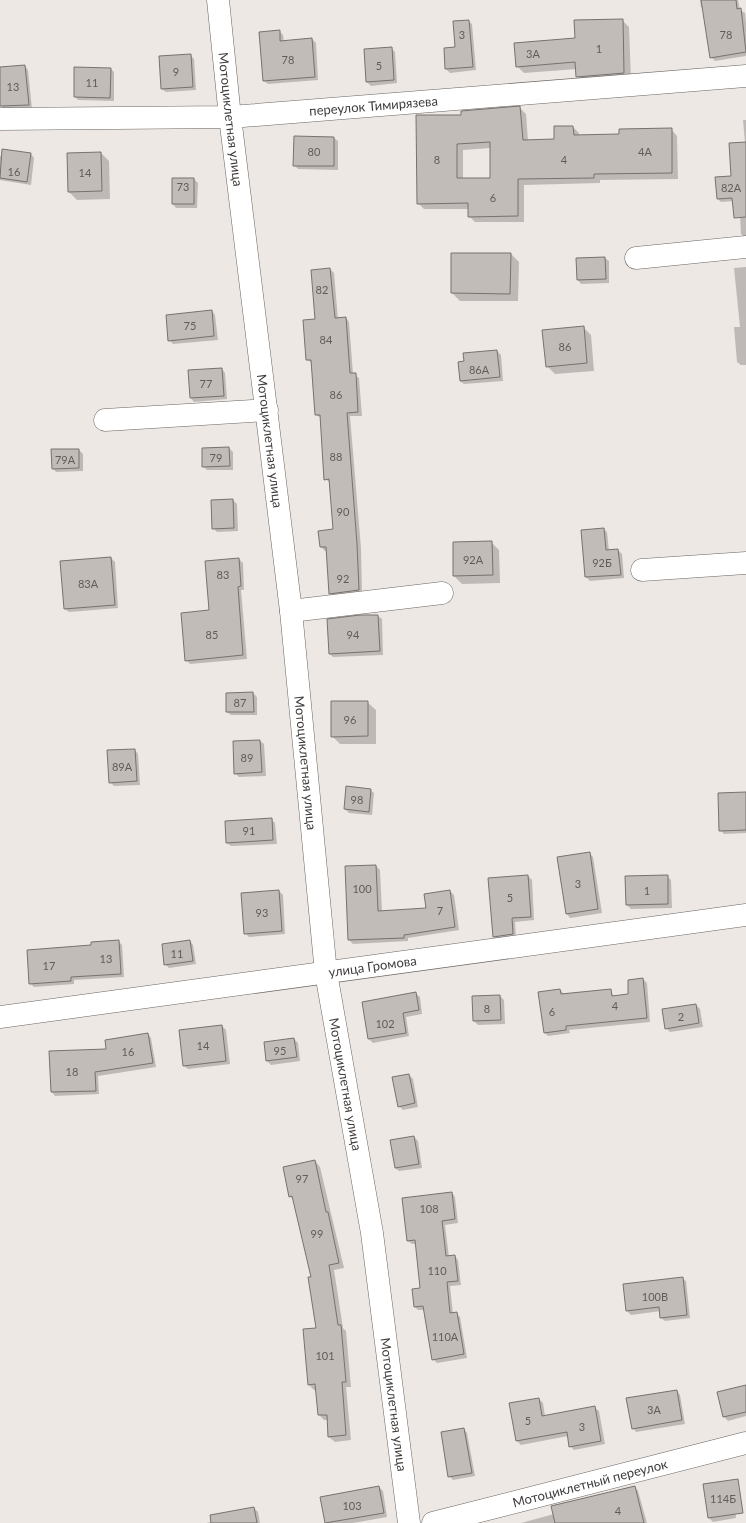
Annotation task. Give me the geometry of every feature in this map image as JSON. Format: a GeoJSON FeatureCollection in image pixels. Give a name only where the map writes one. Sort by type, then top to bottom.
{"type":"FeatureCollection","features":[{"type":"Feature","properties":{"kind":"street","name":"Мотоциклетная улица"},"geometry":{"type":"LineString","coordinates":[[218,0],[230,117],[291,611],[326,973],[372,1233],[409,1523]]}},
{"type":"Feature","properties":{"kind":"street","name":"переулок Тимирязева"},"geometry":{"type":"LineString","coordinates":[[0,119],[230,117],[746,76]]}},
{"type":"Feature","properties":{"kind":"street"},"geometry":{"type":"LineString","coordinates":[[636,258],[746,247]]}},
{"type":"Feature","properties":{"kind":"street"},"geometry":{"type":"LineString","coordinates":[[105,420],[267,410]]}},
{"type":"Feature","properties":{"kind":"street"},"geometry":{"type":"LineString","coordinates":[[642,570],[746,563]]}},
{"type":"Feature","properties":{"kind":"street"},"geometry":{"type":"LineString","coordinates":[[291,611],[442,593]]}},
{"type":"Feature","properties":{"kind":"street","name":"улица Громова"},"geometry":{"type":"LineString","coordinates":[[0,1017],[746,915]]}},
{"type":"Feature","properties":{"kind":"street","name":"Мотоциклетный переулок"},"geometry":{"type":"LineString","coordinates":[[433,1523],[746,1443]]}},
{"type":"Feature","properties":{"kind":"building"},"geometry":{"type":"Polygon","coordinates":[[[701,0],[736,0],[737,9],[741,8],[746,52],[710,58],[701,0]]]}},
{"type":"Feature","properties":{"kind":"building"},"geometry":{"type":"Polygon","coordinates":[[[623,19],[624,73],[576,77],[575,62],[516,67],[514,43],[575,38],[574,20],[623,19]]]}},
{"type":"Feature","properties":{"kind":"building"},"geometry":{"type":"Polygon","coordinates":[[[469,20],[473,67],[445,69],[444,48],[455,47],[453,21],[469,20]]]}},
{"type":"Feature","properties":{"kind":"building"},"geometry":{"type":"Polygon","coordinates":[[[280,30],[280,41],[312,38],[315,77],[263,81],[259,32],[280,30]]]}},
{"type":"Feature","properties":{"kind":"building"},"geometry":{"type":"Polygon","coordinates":[[[392,47],[394,80],[366,82],[364,49],[392,47]]]}},
{"type":"Feature","properties":{"kind":"building"},"geometry":{"type":"Polygon","coordinates":[[[191,54],[193,87],[161,89],[159,56],[191,54]]]}},
{"type":"Feature","properties":{"kind":"building"},"geometry":{"type":"Polygon","coordinates":[[[25,65],[29,105],[0,106],[0,67],[25,65]]]}},
{"type":"Feature","properties":{"kind":"building"},"geometry":{"type":"Polygon","coordinates":[[[74,67],[111,68],[110,98],[74,97],[74,67]]]}},
{"type":"Feature","properties":{"kind":"building"},"geometry":{"type":"Polygon","coordinates":[[[520,106],[523,140],[554,139],[554,126],[573,126],[574,135],[619,134],[619,129],[672,128],[672,173],[594,174],[594,178],[518,179],[518,216],[468,217],[468,203],[417,204],[416,115],[461,115],[461,111],[520,106]],[[490,142],[457,144],[457,178],[490,178],[490,142]]]}},
{"type":"Feature","properties":{"kind":"building"},"geometry":{"type":"Polygon","coordinates":[[[294,136],[334,137],[334,166],[293,166],[294,136]]]}},
{"type":"Feature","properties":{"kind":"building"},"geometry":{"type":"Polygon","coordinates":[[[746,142],[746,217],[734,218],[732,198],[717,199],[715,177],[731,176],[729,143],[746,142]]]}},
{"type":"Feature","properties":{"kind":"building"},"geometry":{"type":"Polygon","coordinates":[[[2,149],[31,153],[27,182],[0,178],[2,149]]]}},
{"type":"Feature","properties":{"kind":"building"},"geometry":{"type":"Polygon","coordinates":[[[101,152],[102,191],[68,192],[67,153],[101,152]]]}},
{"type":"Feature","properties":{"kind":"building"},"geometry":{"type":"Polygon","coordinates":[[[172,178],[194,178],[194,204],[172,204],[172,178]]]}},
{"type":"Feature","properties":{"kind":"building"},"geometry":{"type":"Polygon","coordinates":[[[451,253],[511,253],[510,294],[451,293],[451,253]]]}},
{"type":"Feature","properties":{"kind":"building"},"geometry":{"type":"Polygon","coordinates":[[[605,257],[606,279],[577,280],[576,258],[605,257]]]}},
{"type":"Feature","properties":{"kind":"building"},"geometry":{"type":"Polygon","coordinates":[[[330,268],[335,318],[346,317],[350,373],[356,373],[358,412],[347,413],[359,590],[329,594],[326,547],[320,547],[318,531],[333,529],[329,479],[324,480],[320,415],[315,415],[311,360],[306,360],[303,320],[315,319],[311,270],[330,268]]]}},
{"type":"Feature","properties":{"kind":"building"},"geometry":{"type":"Polygon","coordinates":[[[212,310],[214,336],[168,341],[166,315],[212,310]]]}},
{"type":"Feature","properties":{"kind":"building"},"geometry":{"type":"Polygon","coordinates":[[[584,326],[587,363],[546,367],[542,330],[584,326]]]}},
{"type":"Feature","properties":{"kind":"building"},"geometry":{"type":"Polygon","coordinates":[[[497,350],[500,377],[460,381],[458,362],[464,361],[463,353],[497,350]]]}},
{"type":"Feature","properties":{"kind":"building"},"geometry":{"type":"Polygon","coordinates":[[[222,368],[224,396],[190,398],[188,370],[222,368]]]}},
{"type":"Feature","properties":{"kind":"building"},"geometry":{"type":"Polygon","coordinates":[[[229,447],[230,466],[202,467],[202,448],[229,447]]]}},
{"type":"Feature","properties":{"kind":"building"},"geometry":{"type":"Polygon","coordinates":[[[51,449],[79,449],[79,468],[52,469],[51,449]]]}},
{"type":"Feature","properties":{"kind":"building"},"geometry":{"type":"Polygon","coordinates":[[[233,499],[234,528],[212,529],[211,500],[233,499]]]}},
{"type":"Feature","properties":{"kind":"building"},"geometry":{"type":"Polygon","coordinates":[[[604,528],[606,550],[618,549],[621,575],[585,577],[581,530],[604,528]]]}},
{"type":"Feature","properties":{"kind":"building"},"geometry":{"type":"Polygon","coordinates":[[[492,541],[493,575],[453,576],[453,542],[492,541]]]}},
{"type":"Feature","properties":{"kind":"building"},"geometry":{"type":"Polygon","coordinates":[[[111,557],[115,605],[64,609],[60,561],[111,557]]]}},
{"type":"Feature","properties":{"kind":"building"},"geometry":{"type":"Polygon","coordinates":[[[239,558],[241,586],[238,587],[243,655],[185,661],[181,613],[209,610],[205,561],[239,558]]]}},
{"type":"Feature","properties":{"kind":"building"},"geometry":{"type":"Polygon","coordinates":[[[360,615],[378,615],[380,651],[329,654],[327,619],[360,615]]]}},
{"type":"Feature","properties":{"kind":"building"},"geometry":{"type":"Polygon","coordinates":[[[253,692],[254,712],[226,712],[226,693],[253,692]]]}},
{"type":"Feature","properties":{"kind":"building"},"geometry":{"type":"Polygon","coordinates":[[[331,701],[368,701],[368,736],[331,737],[331,701]]]}},
{"type":"Feature","properties":{"kind":"building"},"geometry":{"type":"Polygon","coordinates":[[[260,740],[262,772],[234,774],[233,741],[260,740]]]}},
{"type":"Feature","properties":{"kind":"building"},"geometry":{"type":"Polygon","coordinates":[[[135,749],[137,781],[109,783],[107,750],[135,749]]]}},
{"type":"Feature","properties":{"kind":"building"},"geometry":{"type":"Polygon","coordinates":[[[346,786],[371,789],[369,812],[344,809],[346,786]]]}},
{"type":"Feature","properties":{"kind":"building"},"geometry":{"type":"Polygon","coordinates":[[[746,792],[746,830],[719,831],[718,793],[746,792]]]}},
{"type":"Feature","properties":{"kind":"building"},"geometry":{"type":"Polygon","coordinates":[[[272,818],[273,840],[226,843],[225,821],[272,818]]]}},
{"type":"Feature","properties":{"kind":"building"},"geometry":{"type":"Polygon","coordinates":[[[590,852],[598,909],[566,914],[557,857],[590,852]]]}},
{"type":"Feature","properties":{"kind":"building"},"geometry":{"type":"Polygon","coordinates":[[[376,865],[378,911],[426,908],[424,894],[450,890],[455,927],[404,935],[404,938],[348,940],[345,866],[376,865]]]}},
{"type":"Feature","properties":{"kind":"building"},"geometry":{"type":"Polygon","coordinates":[[[528,875],[531,917],[512,918],[513,934],[493,937],[488,878],[528,875]]]}},
{"type":"Feature","properties":{"kind":"building"},"geometry":{"type":"Polygon","coordinates":[[[668,875],[668,904],[626,905],[625,876],[668,875]]]}},
{"type":"Feature","properties":{"kind":"building"},"geometry":{"type":"Polygon","coordinates":[[[279,890],[282,931],[244,934],[241,893],[279,890]]]}},
{"type":"Feature","properties":{"kind":"building"},"geometry":{"type":"Polygon","coordinates":[[[119,940],[121,974],[71,977],[71,981],[29,984],[27,950],[91,945],[91,942],[119,940]]]}},
{"type":"Feature","properties":{"kind":"building"},"geometry":{"type":"Polygon","coordinates":[[[190,940],[193,961],[164,965],[162,944],[190,940]]]}},
{"type":"Feature","properties":{"kind":"building"},"geometry":{"type":"Polygon","coordinates":[[[643,978],[647,1018],[566,1026],[566,1030],[544,1033],[538,992],[560,989],[561,994],[611,989],[612,996],[628,994],[628,980],[643,978]]]}},
{"type":"Feature","properties":{"kind":"building"},"geometry":{"type":"Polygon","coordinates":[[[416,992],[419,1010],[403,1013],[406,1033],[368,1039],[362,1002],[416,992]]]}},
{"type":"Feature","properties":{"kind":"building"},"geometry":{"type":"Polygon","coordinates":[[[500,995],[501,1020],[473,1021],[472,996],[500,995]]]}},
{"type":"Feature","properties":{"kind":"building"},"geometry":{"type":"Polygon","coordinates":[[[696,1004],[699,1023],[665,1029],[662,1009],[696,1004]]]}},
{"type":"Feature","properties":{"kind":"building"},"geometry":{"type":"Polygon","coordinates":[[[222,1025],[226,1061],[183,1066],[179,1030],[222,1025]]]}},
{"type":"Feature","properties":{"kind":"building"},"geometry":{"type":"Polygon","coordinates":[[[148,1033],[153,1063],[95,1072],[96,1091],[51,1092],[49,1051],[106,1049],[105,1040],[148,1033]]]}},
{"type":"Feature","properties":{"kind":"building"},"geometry":{"type":"Polygon","coordinates":[[[294,1038],[297,1057],[266,1061],[264,1042],[294,1038]]]}},
{"type":"Feature","properties":{"kind":"building"},"geometry":{"type":"Polygon","coordinates":[[[409,1074],[415,1103],[398,1107],[392,1077],[409,1074]]]}},
{"type":"Feature","properties":{"kind":"building"},"geometry":{"type":"Polygon","coordinates":[[[414,1136],[419,1164],[395,1168],[390,1140],[414,1136]]]}},
{"type":"Feature","properties":{"kind":"building"},"geometry":{"type":"Polygon","coordinates":[[[315,1160],[339,1263],[329,1265],[338,1325],[341,1325],[346,1382],[342,1382],[346,1435],[328,1437],[327,1415],[318,1415],[315,1384],[308,1385],[303,1329],[316,1328],[308,1277],[311,1277],[292,1196],[289,1197],[283,1167],[315,1160]]]}},
{"type":"Feature","properties":{"kind":"building"},"geometry":{"type":"Polygon","coordinates":[[[452,1192],[455,1219],[442,1221],[446,1256],[455,1255],[458,1281],[447,1282],[450,1313],[457,1312],[464,1354],[432,1360],[423,1306],[414,1307],[412,1289],[420,1288],[415,1240],[407,1241],[402,1198],[452,1192]]]}},
{"type":"Feature","properties":{"kind":"building"},"geometry":{"type":"Polygon","coordinates":[[[683,1277],[687,1315],[660,1318],[659,1307],[626,1311],[623,1284],[683,1277]]]}},
{"type":"Feature","properties":{"kind":"building"},"geometry":{"type":"Polygon","coordinates":[[[746,1385],[746,1412],[723,1417],[717,1392],[746,1385]]]}},
{"type":"Feature","properties":{"kind":"building"},"geometry":{"type":"Polygon","coordinates":[[[677,1390],[682,1420],[632,1429],[626,1398],[677,1390]]]}},
{"type":"Feature","properties":{"kind":"building"},"geometry":{"type":"Polygon","coordinates":[[[539,1398],[542,1416],[595,1406],[601,1441],[569,1447],[567,1432],[516,1441],[509,1403],[539,1398]]]}},
{"type":"Feature","properties":{"kind":"building"},"geometry":{"type":"Polygon","coordinates":[[[464,1428],[472,1473],[448,1477],[441,1432],[464,1428]]]}},
{"type":"Feature","properties":{"kind":"building"},"geometry":{"type":"Polygon","coordinates":[[[738,1479],[743,1513],[708,1518],[703,1484],[738,1479]]]}},
{"type":"Feature","properties":{"kind":"building"},"geometry":{"type":"Polygon","coordinates":[[[379,1486],[384,1513],[325,1523],[320,1497],[379,1486]]]}},
{"type":"Feature","properties":{"kind":"building"},"geometry":{"type":"Polygon","coordinates":[[[635,1486],[644,1523],[555,1523],[551,1506],[635,1486]]]}},
{"type":"Feature","properties":{"kind":"building"},"geometry":{"type":"Polygon","coordinates":[[[254,1507],[257,1523],[211,1523],[210,1515],[254,1507]]]}}]}
